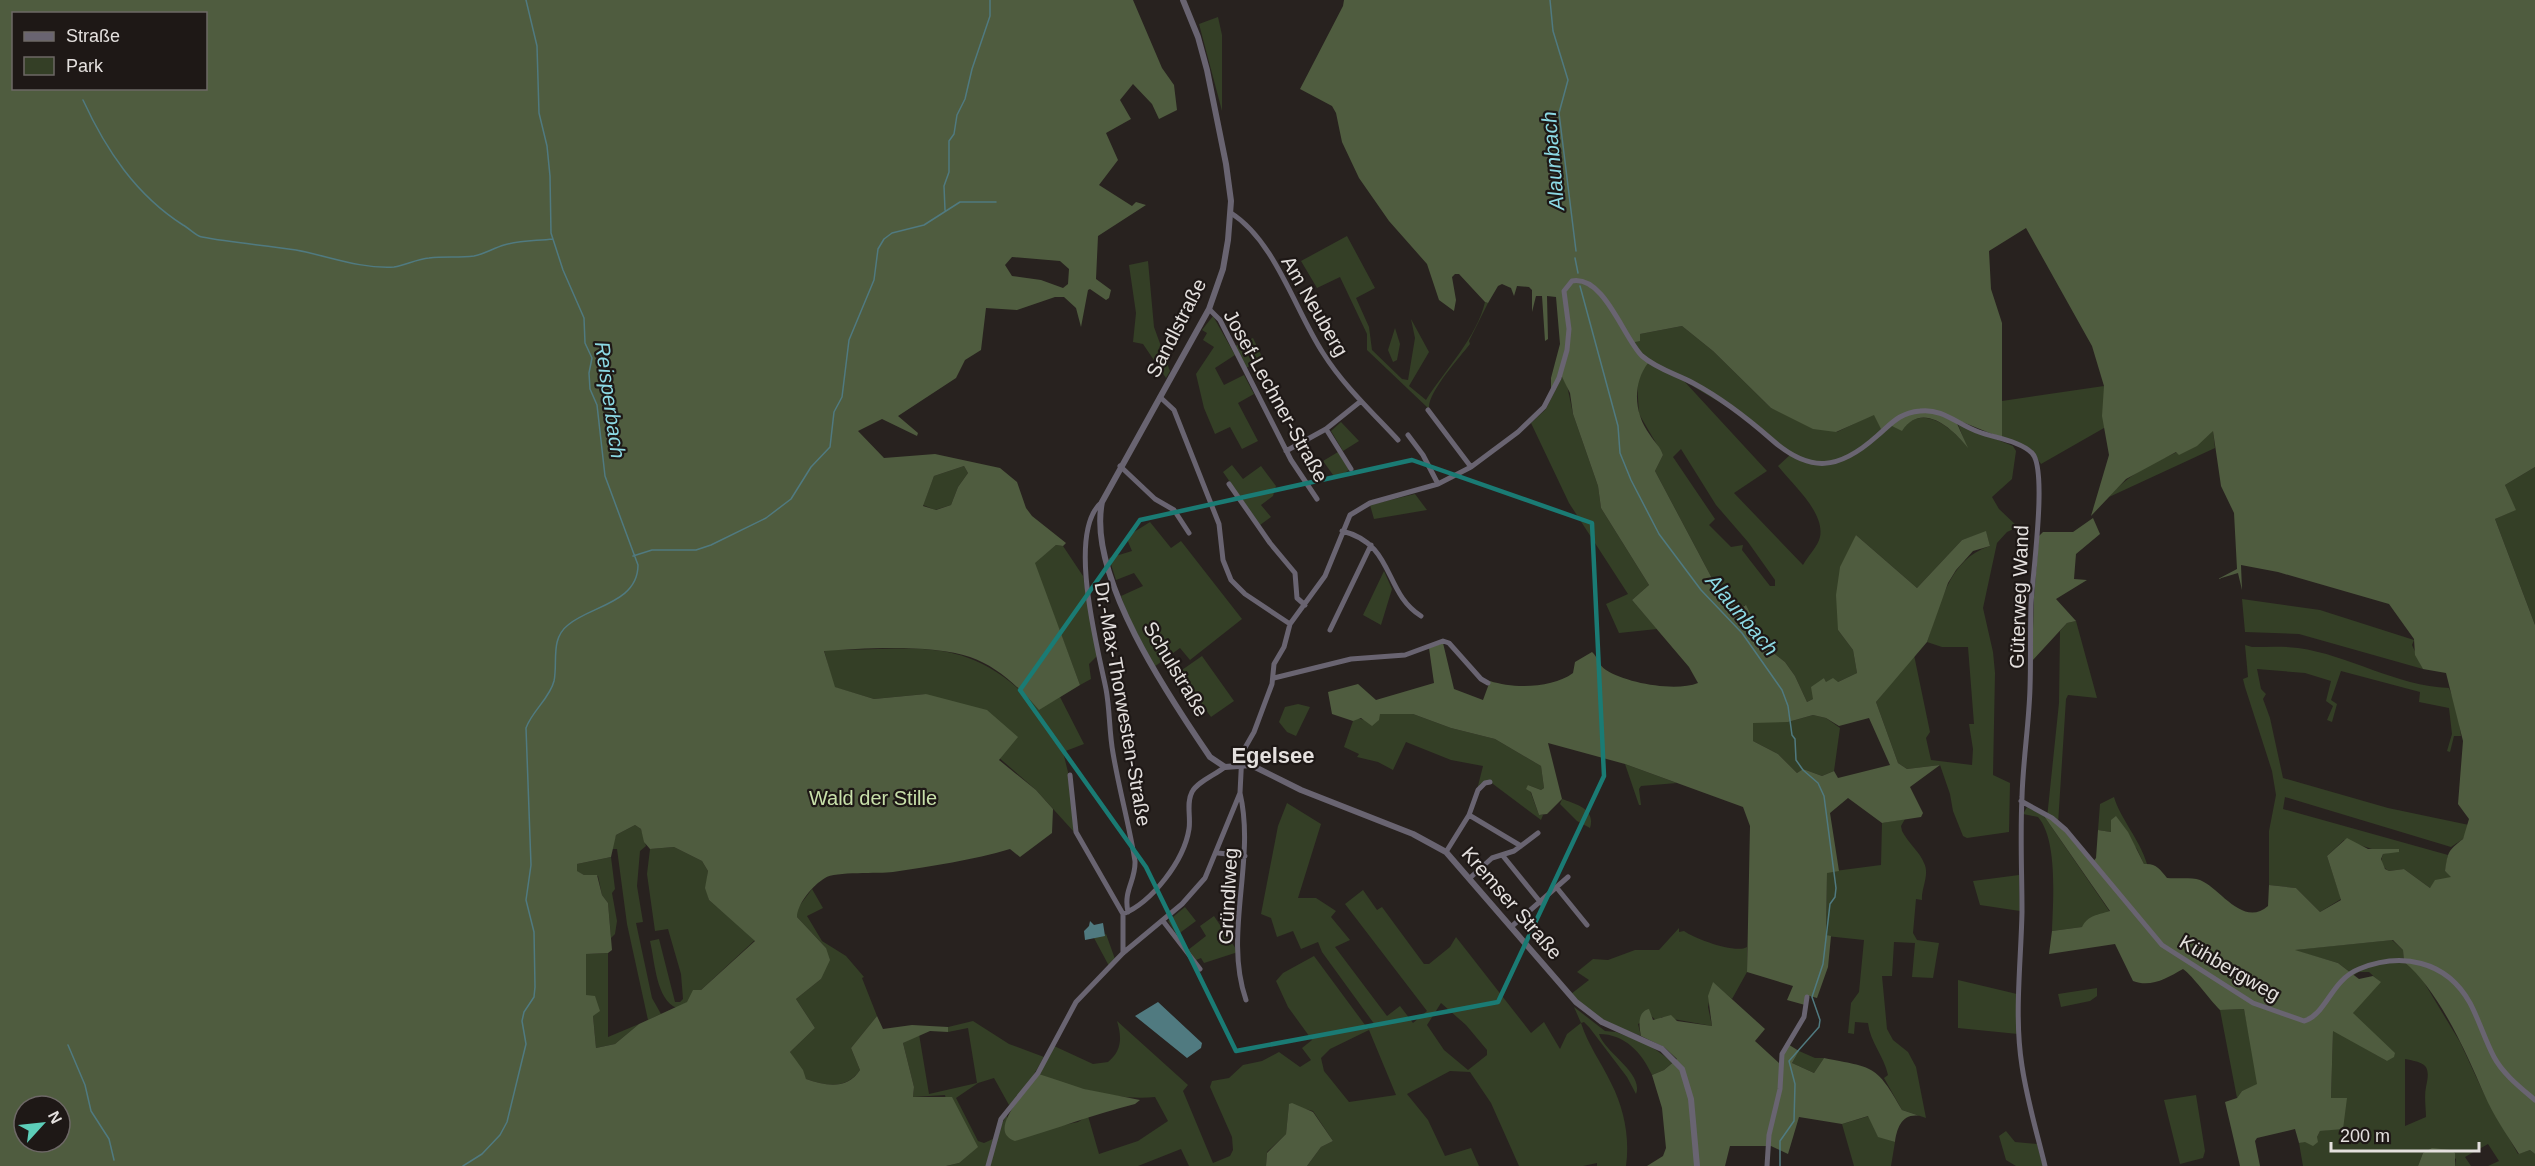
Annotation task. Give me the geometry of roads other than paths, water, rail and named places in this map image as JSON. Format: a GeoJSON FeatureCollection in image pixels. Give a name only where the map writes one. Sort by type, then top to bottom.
{"type":"FeatureCollection","features":[{"type":"Feature","properties":{"kind":"street","name":"Sandlstraße"},"geometry":{"type":"LineString","coordinates":[[1183,0],[1198,37],[1207,70],[1226,164],[1231,213],[1223,268],[1209,309],[1160,397],[1173,410],[1219,524],[1222,560],[1231,580],[1245,594],[1290,624]]}},
{"type":"Feature","properties":{"kind":"street","name":"Am Neuberg"},"geometry":{"type":"LineString","coordinates":[[1231,213],[1247,225],[1260,241],[1324,356],[1361,401],[1398,440]]}},
{"type":"Feature","properties":{"kind":"street","name":"Güterweg Wand"},"geometry":{"type":"LineString","coordinates":[[1471,467],[1534,418],[1551,396],[1567,350],[1569,329],[1564,291],[1572,281],[1583,280],[1593,286],[1609,304],[1640,354],[1662,369],[1716,397],[1748,419],[1787,452],[1808,463],[1826,465],[1835,462],[1875,438],[1895,418],[1922,410],[1939,412],[1975,431],[2023,447],[2035,456],[2039,472],[2037,543],[2031,597],[2030,689],[2021,801],[2020,1052],[2045,1166]]}},
{"type":"Feature","properties":{"kind":"street","name":"Josef-Lechner-Straße"},"geometry":{"type":"LineString","coordinates":[[1209,309],[1220,321],[1286,451],[1317,499]]}},
{"type":"Feature","properties":{"kind":"street","name":"Schulstraße"},"geometry":{"type":"LineString","coordinates":[[1160,397],[1102,502],[1099,524],[1101,538],[1127,621],[1152,668],[1209,758],[1225,767]]}},
{"type":"Feature","properties":{"kind":"street"},"geometry":{"type":"LineString","coordinates":[[1286,451],[1326,429],[1361,401]]}},
{"type":"Feature","properties":{"kind":"street"},"geometry":{"type":"LineString","coordinates":[[988,1166],[998,1126],[1005,1113],[1028,1089],[1076,1002],[1123,953],[1163,921],[1205,878],[1218,853],[1240,794],[1242,753],[1254,732],[1274,678],[1274,664],[1284,647],[1290,624],[1324,576],[1350,515],[1358,508],[1438,484],[1471,467],[1428,410]]}},
{"type":"Feature","properties":{"kind":"street"},"geometry":{"type":"LineString","coordinates":[[1326,429],[1351,469]]}},
{"type":"Feature","properties":{"kind":"street"},"geometry":{"type":"LineString","coordinates":[[1408,435],[1423,455],[1438,484]]}},
{"type":"Feature","properties":{"kind":"street"},"geometry":{"type":"LineString","coordinates":[[1120,466],[1155,498],[1174,510],[1189,533]]}},
{"type":"Feature","properties":{"kind":"street"},"geometry":{"type":"LineString","coordinates":[[1229,484],[1294,573],[1297,598],[1305,605]]}},
{"type":"Feature","properties":{"kind":"street","name":"Dr.-Max-Thorwesten-Straße"},"geometry":{"type":"LineString","coordinates":[[1102,502],[1090,519],[1086,575],[1089,609],[1109,710],[1113,754],[1135,861],[1135,874],[1125,897],[1123,953]]}},
{"type":"Feature","properties":{"kind":"street"},"geometry":{"type":"LineString","coordinates":[[1342,531],[1371,545],[1382,555],[1406,603],[1421,616]]}},
{"type":"Feature","properties":{"kind":"street"},"geometry":{"type":"LineString","coordinates":[[1330,630],[1371,545]]}},
{"type":"Feature","properties":{"kind":"street"},"geometry":{"type":"LineString","coordinates":[[1274,678],[1351,659],[1406,655],[1443,641],[1449,643],[1481,679],[1488,683]]}},
{"type":"Feature","properties":{"kind":"street"},"geometry":{"type":"LineString","coordinates":[[1070,776],[1076,832],[1125,913],[1143,902],[1162,883],[1181,851],[1190,828],[1189,802],[1192,790],[1225,767],[1243,765]]}},
{"type":"Feature","properties":{"kind":"street","name":"Kremser Straße"},"geometry":{"type":"LineString","coordinates":[[1243,765],[1256,767],[1301,790],[1413,834],[1446,852],[1471,877],[1511,927],[1582,1007],[1602,1022],[1662,1049],[1682,1069],[1691,1099],[1697,1166]]}},
{"type":"Feature","properties":{"kind":"street"},"geometry":{"type":"LineString","coordinates":[[1446,852],[1469,815],[1478,790],[1485,783],[1490,782]]}},
{"type":"Feature","properties":{"kind":"street","name":"Gründlweg"},"geometry":{"type":"LineString","coordinates":[[1240,794],[1247,840],[1239,908],[1241,978],[1246,1000]]}},
{"type":"Feature","properties":{"kind":"street","name":"Kühbergweg"},"geometry":{"type":"LineString","coordinates":[[2021,801],[2052,818],[2067,830],[2162,945],[2253,1003],[2304,1021],[2317,1015],[2333,989],[2357,970],[2404,959],[2427,964],[2459,989],[2469,1001],[2495,1059],[2535,1100]]}},
{"type":"Feature","properties":{"kind":"street"},"geometry":{"type":"LineString","coordinates":[[1469,815],[1521,846]]}},
{"type":"Feature","properties":{"kind":"street"},"geometry":{"type":"LineString","coordinates":[[1471,877],[1492,858],[1503,856],[1538,833]]}},
{"type":"Feature","properties":{"kind":"street"},"geometry":{"type":"LineString","coordinates":[[1218,853],[1245,856]]}},
{"type":"Feature","properties":{"kind":"street"},"geometry":{"type":"LineString","coordinates":[[1503,856],[1541,903]]}},
{"type":"Feature","properties":{"kind":"street"},"geometry":{"type":"LineString","coordinates":[[1511,927],[1568,877]]}},
{"type":"Feature","properties":{"kind":"street"},"geometry":{"type":"LineString","coordinates":[[1557,888],[1587,925]]}},
{"type":"Feature","properties":{"kind":"street"},"geometry":{"type":"LineString","coordinates":[[1163,921],[1200,969]]}},
{"type":"Feature","properties":{"kind":"street"},"geometry":{"type":"LineString","coordinates":[[1767,1166],[1769,1135],[1780,1089],[1782,1054],[1804,1017],[1807,997]]}},
{"type":"Feature","properties":{"kind":"water"},"geometry":{"type":"Polygon","coordinates":[[[1090,921],[1094,925],[1103,923],[1105,936],[1085,940],[1084,931],[1090,921]]]}},
{"type":"Feature","properties":{"kind":"water"},"geometry":{"type":"Polygon","coordinates":[[[1158,1002],[1202,1043],[1201,1048],[1187,1058],[1135,1016],[1158,1002]]]}},
{"type":"Feature","properties":{"kind":"waterway","name":"Reisperbach"},"geometry":{"type":"LineString","coordinates":[[463,1166],[482,1154],[500,1135],[507,1122],[526,1044],[522,1021],[524,1012],[534,997],[534,932],[526,900],[531,865],[526,728],[552,687],[557,644],[562,631],[577,619],[622,596],[636,578],[638,565],[605,476],[597,405],[590,389],[589,373],[592,358],[585,343],[584,318],[563,270],[551,233],[550,176],[547,146],[539,113],[537,46],[526,0]]}},
{"type":"Feature","properties":{"kind":"waterway"},"geometry":{"type":"LineString","coordinates":[[945,210],[944,186],[949,172],[949,141],[954,134],[957,115],[965,99],[972,69],[990,16],[990,0]]}},
{"type":"Feature","properties":{"kind":"waterway","name":"Alaunbach"},"geometry":{"type":"LineString","coordinates":[[1550,0],[1553,31],[1568,80],[1559,113],[1576,251]]}},
{"type":"Feature","properties":{"kind":"waterway"},"geometry":{"type":"LineString","coordinates":[[83,100],[112,154],[137,185],[166,213],[202,237],[296,250],[356,264],[381,267],[394,267],[429,258],[474,256],[510,243],[553,239]]}},
{"type":"Feature","properties":{"kind":"waterway"},"geometry":{"type":"LineString","coordinates":[[633,556],[652,550],[696,550],[711,545],[766,518],[791,499],[811,467],[830,447],[834,412],[842,397],[849,340],[874,280],[878,249],[884,239],[892,233],[924,225],[960,202],[996,202]]}},
{"type":"Feature","properties":{"kind":"waterway","name":"Alaunbach"},"geometry":{"type":"LineString","coordinates":[[1575,258],[1578,273]]}},
{"type":"Feature","properties":{"kind":"waterway","name":"Alaunbach"},"geometry":{"type":"LineString","coordinates":[[1580,286],[1618,426],[1620,453],[1631,480],[1659,534],[1701,590],[1742,633],[1782,690],[1788,706],[1792,735],[1795,739],[1796,760],[1803,770],[1818,783],[1824,796],[1836,888],[1835,897],[1830,904],[1823,964],[1812,997],[1820,1020],[1819,1027],[1789,1061],[1795,1084],[1794,1121],[1780,1141],[1780,1166]]}},
{"type":"Feature","properties":{"kind":"waterway"},"geometry":{"type":"LineString","coordinates":[[68,1045],[85,1085],[91,1111],[109,1139],[114,1160]]}},
{"type":"Feature","properties":{"kind":"district","name":"Egelsee"},"geometry":{"type":"Point","coordinates":[1273,755]}},
{"type":"Feature","properties":{"kind":"park label","name":"Wald der Stille"},"geometry":{"type":"Point","coordinates":[873,798]}}]}
